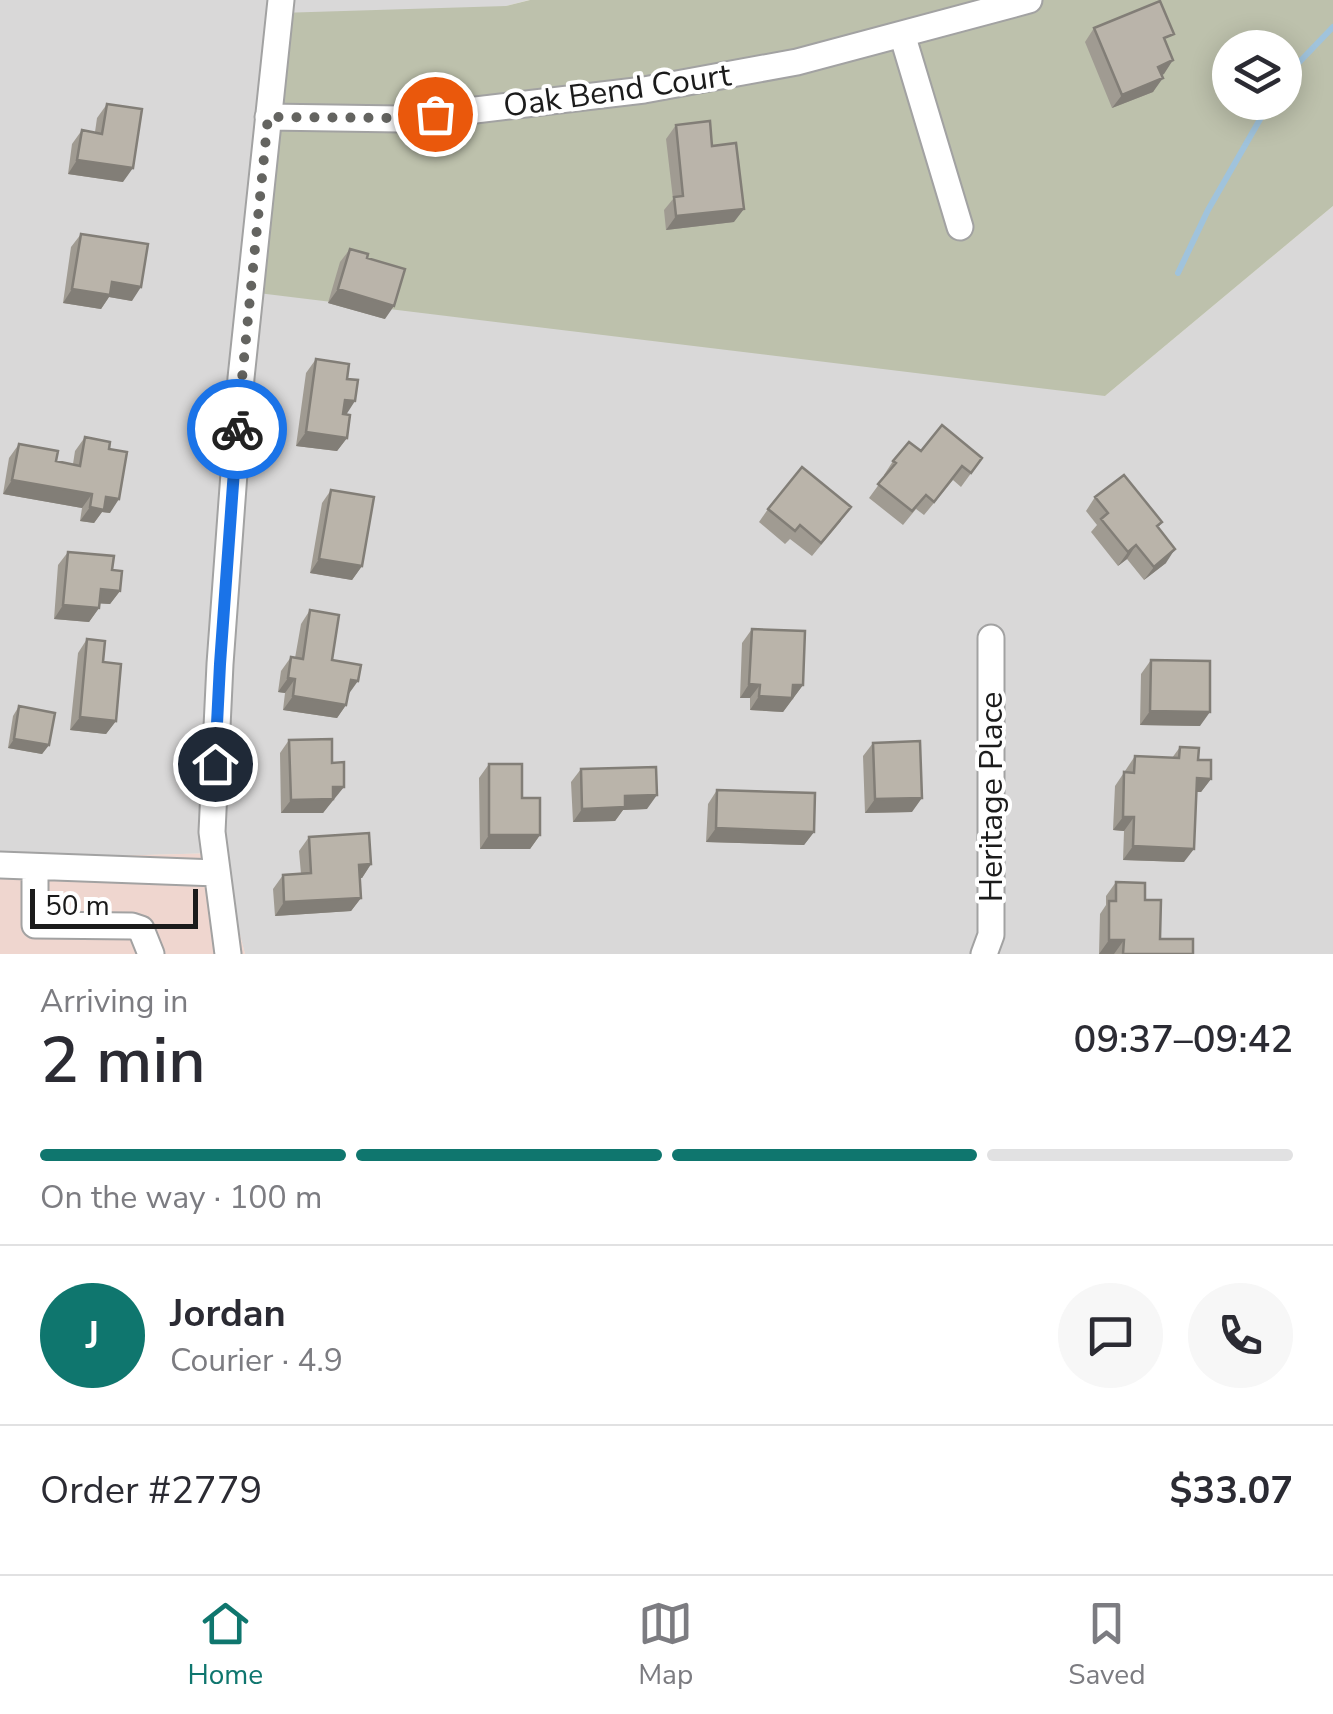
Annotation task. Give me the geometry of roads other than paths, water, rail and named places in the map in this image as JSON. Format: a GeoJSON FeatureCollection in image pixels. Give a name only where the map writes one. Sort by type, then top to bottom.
{"type":"FeatureCollection","features":[{"type":"Feature","properties":{"kind":"street"},"geometry":{"type":"LineString","coordinates":[[228,954],[212,832],[220,664],[241,378],[281,0]]}},
{"type":"Feature","properties":{"kind":"street","name":"Oak Bend Court"},"geometry":{"type":"LineString","coordinates":[[268,117],[400,118],[644,90],[798,62],[1028,0]]}},
{"type":"Feature","properties":{"kind":"street"},"geometry":{"type":"LineString","coordinates":[[902,34],[960,227]]}},
{"type":"Feature","properties":{"kind":"street","name":"Heritage Place"},"geometry":{"type":"LineString","coordinates":[[984,954],[991,935],[991,638]]}},
{"type":"Feature","properties":{"kind":"street"},"geometry":{"type":"LineString","coordinates":[[0,866],[217,873]]}},
{"type":"Feature","properties":{"kind":"street"},"geometry":{"type":"LineString","coordinates":[[35,866],[35,926],[132,926],[141,929],[151,954]]}},
{"type":"Feature","properties":{"kind":"waterway"},"geometry":{"type":"LineString","coordinates":[[1302,59],[1333,27]]}},
{"type":"Feature","properties":{"kind":"waterway"},"geometry":{"type":"LineString","coordinates":[[1178,273],[1208,210],[1260,120]]}}]}
